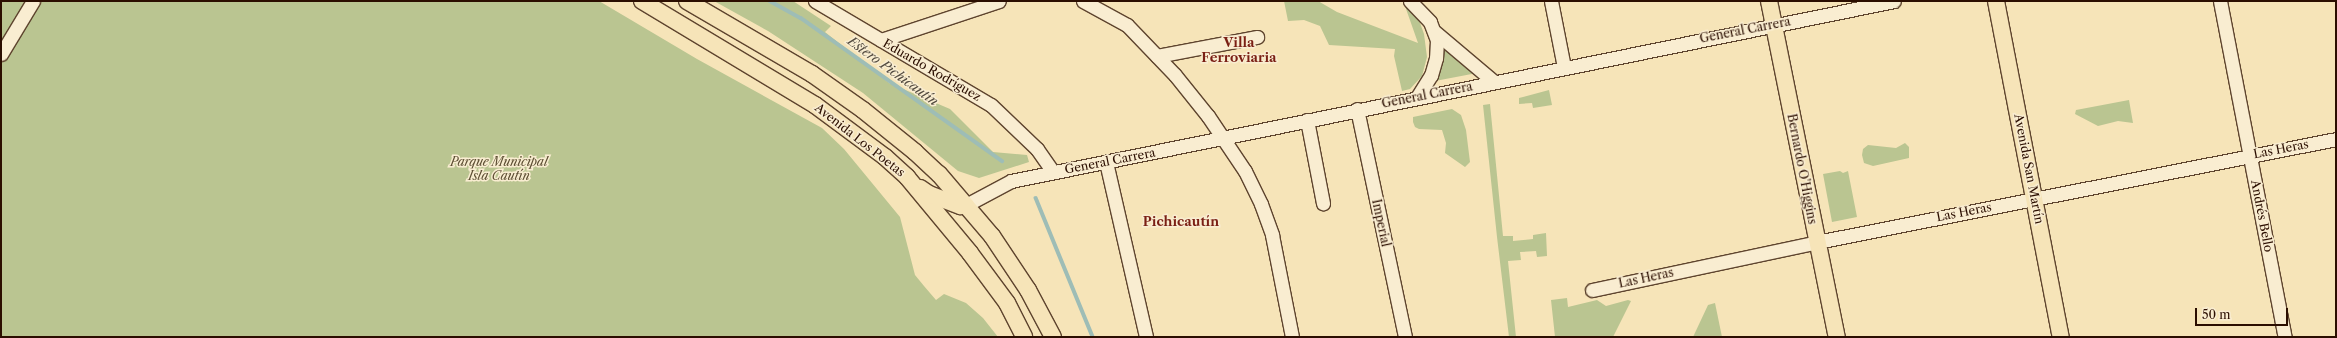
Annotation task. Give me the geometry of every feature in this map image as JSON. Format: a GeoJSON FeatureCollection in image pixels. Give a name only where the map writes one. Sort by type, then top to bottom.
{"type":"FeatureCollection","features":[{"type":"Feature","properties":{"kind":"main road","name":"Avenida Los Poetas"},"geometry":{"type":"LineString","coordinates":[[642,1],[815,105],[862,139],[907,177],[970,253],[1007,303],[1024,337]]}},
{"type":"Feature","properties":{"kind":"main road","name":"Avenida Los Poetas"},"geometry":{"type":"LineString","coordinates":[[687,1],[812,74],[863,110],[914,152],[966,205],[1004,252],[1028,290],[1053,337]]}},
{"type":"Feature","properties":{"kind":"main road","name":"Bernardo O'Higgins"},"geometry":{"type":"LineString","coordinates":[[1769,1],[1817,242],[1838,337]]}},
{"type":"Feature","properties":{"kind":"main road","name":"Avenida San Martín"},"geometry":{"type":"LineString","coordinates":[[1996,1],[2061,337]]}},
{"type":"Feature","properties":{"kind":"main road"},"geometry":{"type":"LineString","coordinates":[[907,177],[929,194],[961,206],[966,205]]}},
{"type":"Feature","properties":{"kind":"street"},"geometry":{"type":"LineString","coordinates":[[1,54],[33,1]]}},
{"type":"Feature","properties":{"kind":"street","name":"Eduardo Rodríguez"},"geometry":{"type":"LineString","coordinates":[[815,1],[991,105],[1037,149],[1053,172]]}},
{"type":"Feature","properties":{"kind":"street"},"geometry":{"type":"LineString","coordinates":[[881,40],[999,1]]}},
{"type":"Feature","properties":{"kind":"street"},"geometry":{"type":"LineString","coordinates":[[1083,1],[1127,25],[1157,56],[1192,96],[1245,171],[1267,219],[1292,337]]}},
{"type":"Feature","properties":{"kind":"street"},"geometry":{"type":"LineString","coordinates":[[1410,1],[1423,13],[1435,32],[1493,82]]}},
{"type":"Feature","properties":{"kind":"street"},"geometry":{"type":"LineString","coordinates":[[1551,1],[1564,67]]}},
{"type":"Feature","properties":{"kind":"street","name":"General Carrera"},"geometry":{"type":"LineString","coordinates":[[966,205],[1011,181],[1357,109],[1894,1]]}},
{"type":"Feature","properties":{"kind":"street","name":"Andrés Bello"},"geometry":{"type":"LineString","coordinates":[[2220,1],[2286,337]]}},
{"type":"Feature","properties":{"kind":"street"},"geometry":{"type":"LineString","coordinates":[[1416,97],[1427,83],[1434,66],[1437,49],[1435,32]]}},
{"type":"Feature","properties":{"kind":"street"},"geometry":{"type":"LineString","coordinates":[[1157,56],[1257,37]]}},
{"type":"Feature","properties":{"kind":"street","name":"Imperial"},"geometry":{"type":"LineString","coordinates":[[1357,109],[1405,337]]}},
{"type":"Feature","properties":{"kind":"street"},"geometry":{"type":"LineString","coordinates":[[1307,120],[1323,203]]}},
{"type":"Feature","properties":{"kind":"street","name":"Las Heras"},"geometry":{"type":"LineString","coordinates":[[1592,290],[1817,242],[2336,139]]}},
{"type":"Feature","properties":{"kind":"street"},"geometry":{"type":"LineString","coordinates":[[1106,162],[1146,337]]}},
{"type":"Feature","properties":{"kind":"green space","name":"Parque Municipal Isla Cautín"},"geometry":{"type":"Polygon","coordinates":[[[1,1],[599,1],[697,59],[822,128],[844,149],[900,217],[915,275],[924,286],[936,300],[944,294],[966,303],[983,318],[998,337],[1,337],[1,1]]]}},
{"type":"Feature","properties":{"kind":"green space"},"geometry":{"type":"Polygon","coordinates":[[[714,1],[793,1],[831,26],[825,32],[889,83],[950,109],[993,152],[1027,155],[1029,162],[979,178],[958,171],[863,93],[768,31],[714,1]]]}},
{"type":"Feature","properties":{"kind":"green space"},"geometry":{"type":"Polygon","coordinates":[[[1284,1],[1318,1],[1337,12],[1418,43],[1405,6],[1419,20],[1424,34],[1427,57],[1422,76],[1410,89],[1402,91],[1394,56],[1395,49],[1329,45],[1320,26],[1304,20],[1288,21],[1284,1]]]}},
{"type":"Feature","properties":{"kind":"green space"},"geometry":{"type":"Polygon","coordinates":[[[1443,42],[1477,73],[1435,81],[1443,55],[1443,42]]]}},
{"type":"Feature","properties":{"kind":"green space"},"geometry":{"type":"Polygon","coordinates":[[[1549,90],[1552,105],[1533,108],[1532,103],[1519,104],[1519,98],[1549,90]]]}},
{"type":"Feature","properties":{"kind":"green space"},"geometry":{"type":"Polygon","coordinates":[[[2129,100],[2133,123],[2118,121],[2098,126],[2075,114],[2076,110],[2129,100]]]}},
{"type":"Feature","properties":{"kind":"green space"},"geometry":{"type":"Polygon","coordinates":[[[1490,104],[1503,236],[1513,236],[1513,241],[1533,239],[1533,235],[1546,233],[1547,256],[1537,257],[1536,251],[1520,252],[1521,260],[1508,261],[1516,337],[1509,337],[1497,237],[1483,105],[1490,104]]]}},
{"type":"Feature","properties":{"kind":"green space"},"geometry":{"type":"Polygon","coordinates":[[[1452,109],[1461,115],[1466,130],[1470,162],[1465,167],[1445,153],[1446,143],[1442,130],[1419,129],[1415,127],[1413,122],[1413,117],[1452,109]]]}},
{"type":"Feature","properties":{"kind":"green space"},"geometry":{"type":"Polygon","coordinates":[[[1905,143],[1909,147],[1909,158],[1873,166],[1864,163],[1862,155],[1863,149],[1868,145],[1896,148],[1905,143]]]}},
{"type":"Feature","properties":{"kind":"green space"},"geometry":{"type":"Polygon","coordinates":[[[1840,171],[1843,173],[1848,171],[1857,217],[1832,222],[1823,174],[1840,171]]]}},
{"type":"Feature","properties":{"kind":"green space"},"geometry":{"type":"Polygon","coordinates":[[[1567,298],[1568,307],[1597,300],[1606,306],[1628,300],[1631,301],[1613,337],[1555,337],[1551,300],[1567,298]]]}},
{"type":"Feature","properties":{"kind":"green space"},"geometry":{"type":"Polygon","coordinates":[[[1715,303],[1722,337],[1693,337],[1708,305],[1715,303]]]}},
{"type":"Feature","properties":{"kind":"waterway","name":"Estero Pichicautín"},"geometry":{"type":"LineString","coordinates":[[770,1],[801,18],[1002,161]]}},
{"type":"Feature","properties":{"kind":"waterway","name":"Estero Pichicautín"},"geometry":{"type":"LineString","coordinates":[[1036,198],[1093,337]]}},
{"type":"Feature","properties":{"kind":"district","name":"Villa Ferroviaria"},"geometry":{"type":"Point","coordinates":[1239,50]}},
{"type":"Feature","properties":{"kind":"district","name":"Pichicautín"},"geometry":{"type":"Point","coordinates":[1181,221]}}]}
